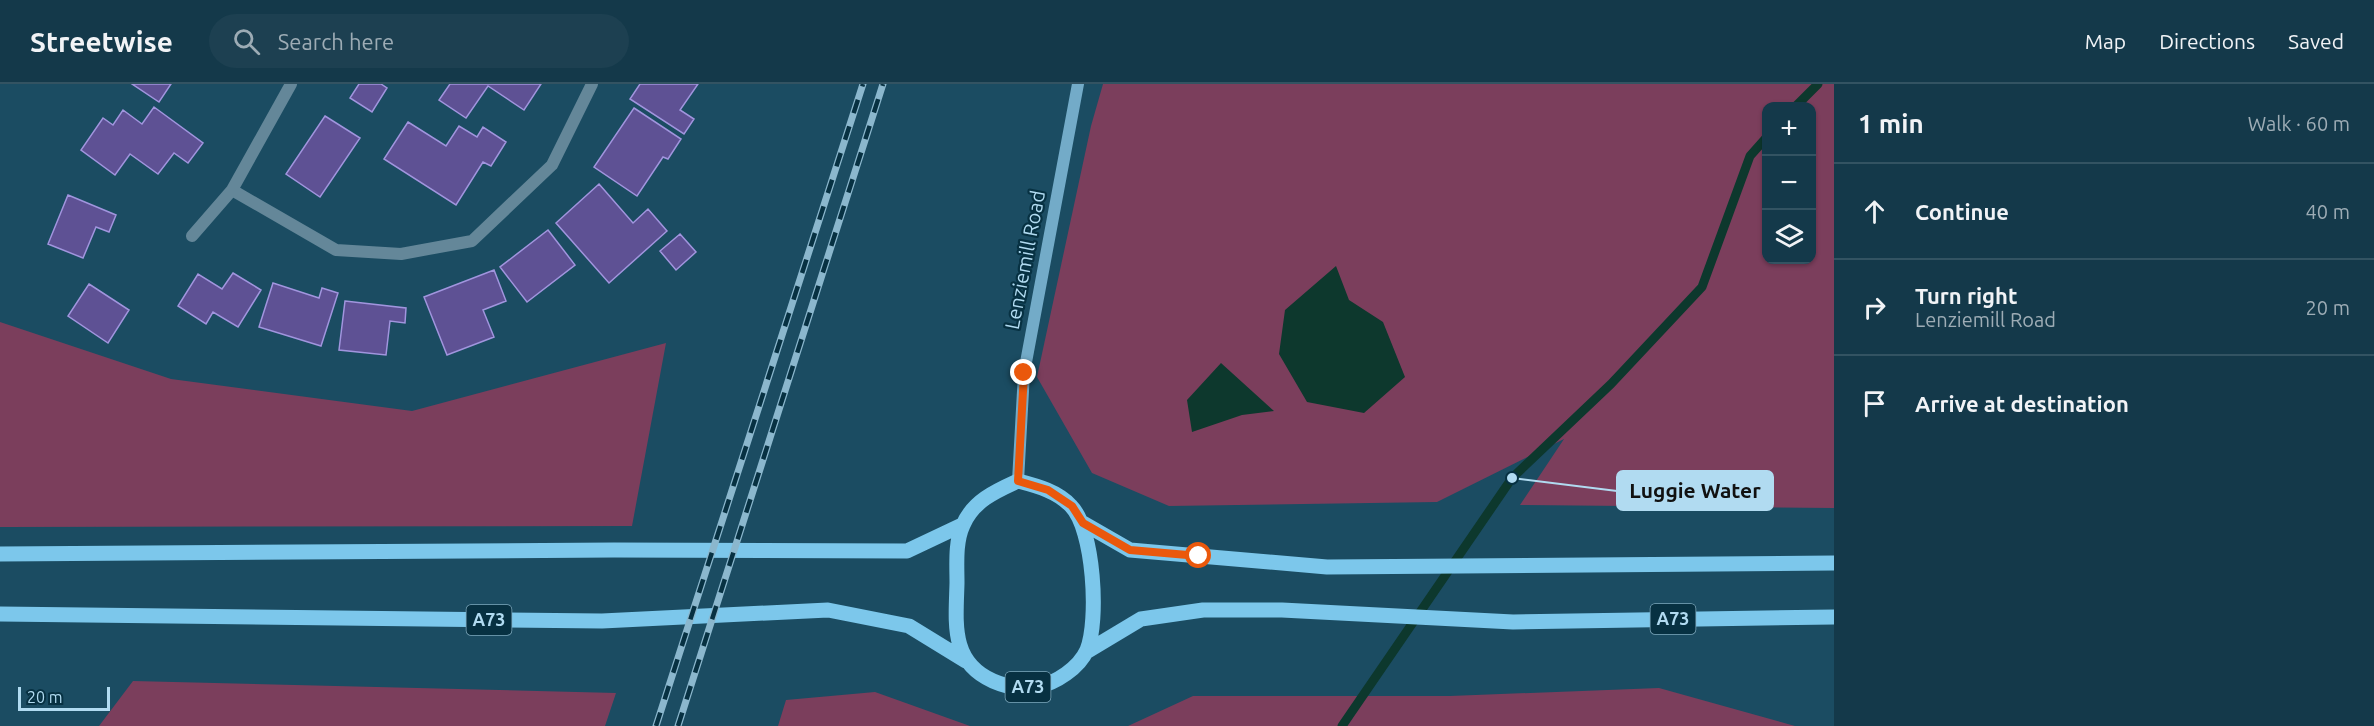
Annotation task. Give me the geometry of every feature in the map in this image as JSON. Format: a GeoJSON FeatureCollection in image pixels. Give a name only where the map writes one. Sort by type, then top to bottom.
{"type":"FeatureCollection","features":[{"type":"Feature","properties":{"kind":"main road","name":"Lenziemill Road"},"geometry":{"type":"LineString","coordinates":[[1018,481],[1024,373],[1078,84]]}},
{"type":"Feature","properties":{"kind":"main road","name":"A73"},"geometry":{"type":"LineString","coordinates":[[1018,481],[1048,490],[1072,506],[1083,523],[1090,548],[1093,628],[1086,652]]}},
{"type":"Feature","properties":{"kind":"main road"},"geometry":{"type":"LineString","coordinates":[[966,661],[956,632],[958,551],[963,525],[977,505],[993,492],[1018,481]]}},
{"type":"Feature","properties":{"kind":"main road","name":"A73"},"geometry":{"type":"LineString","coordinates":[[1083,523],[1130,550],[1327,567],[1834,563]]}},
{"type":"Feature","properties":{"kind":"main road"},"geometry":{"type":"LineString","coordinates":[[0,554],[614,550],[907,551],[963,525]]}},
{"type":"Feature","properties":{"kind":"main road","name":"A73"},"geometry":{"type":"LineString","coordinates":[[0,614],[602,621],[828,610],[909,626],[966,661],[983,676],[1009,688],[1037,687],[1063,677],[1086,652],[1141,619],[1203,610],[1282,610],[1513,622],[1834,616]]}},
{"type":"Feature","properties":{"kind":"street"},"geometry":{"type":"LineString","coordinates":[[192,236],[232,190],[291,84]]}},
{"type":"Feature","properties":{"kind":"street"},"geometry":{"type":"LineString","coordinates":[[232,190],[336,250],[401,254],[472,241],[552,165],[592,84]]}},
{"type":"Feature","properties":{"kind":"shaded area"},"geometry":{"type":"Polygon","coordinates":[[[1103,84],[1834,84],[1834,508],[1520,505],[1564,439],[1437,502],[1169,506],[1092,473],[1037,377],[1091,126],[1103,84]]]}},
{"type":"Feature","properties":{"kind":"shaded area"},"geometry":{"type":"Polygon","coordinates":[[[1336,266],[1349,300],[1383,322],[1405,377],[1364,413],[1307,402],[1279,354],[1285,310],[1336,266]]]}},
{"type":"Feature","properties":{"kind":"shaded area"},"geometry":{"type":"Polygon","coordinates":[[[0,322],[171,379],[412,411],[666,343],[632,526],[0,527],[0,322]]]}},
{"type":"Feature","properties":{"kind":"shaded area"},"geometry":{"type":"Polygon","coordinates":[[[1221,363],[1274,411],[1242,415],[1192,432],[1187,400],[1221,363]]]}},
{"type":"Feature","properties":{"kind":"shaded area"},"geometry":{"type":"Polygon","coordinates":[[[133,681],[616,693],[605,726],[99,726],[133,681]]]}},
{"type":"Feature","properties":{"kind":"shaded area"},"geometry":{"type":"Polygon","coordinates":[[[1659,688],[1795,726],[1128,726],[1193,696],[1450,696],[1659,688]]]}},
{"type":"Feature","properties":{"kind":"shaded area"},"geometry":{"type":"Polygon","coordinates":[[[875,692],[970,726],[778,726],[786,700],[875,692]]]}},
{"type":"Feature","properties":{"kind":"building"},"geometry":{"type":"Polygon","coordinates":[[[132,84],[171,84],[159,102],[132,84]]]}},
{"type":"Feature","properties":{"kind":"building"},"geometry":{"type":"Polygon","coordinates":[[[359,84],[381,84],[387,88],[372,112],[350,98],[359,84]]]}},
{"type":"Feature","properties":{"kind":"building"},"geometry":{"type":"Polygon","coordinates":[[[450,84],[541,84],[524,110],[488,86],[466,118],[439,100],[450,84]]]}},
{"type":"Feature","properties":{"kind":"building"},"geometry":{"type":"Polygon","coordinates":[[[640,84],[698,84],[680,110],[694,119],[684,134],[630,99],[640,84]]]}},
{"type":"Feature","properties":{"kind":"building"},"geometry":{"type":"Polygon","coordinates":[[[154,107],[203,143],[188,163],[174,153],[158,174],[130,154],[115,175],[81,150],[103,118],[113,125],[123,110],[142,124],[154,107]]]}},
{"type":"Feature","properties":{"kind":"building"},"geometry":{"type":"Polygon","coordinates":[[[634,108],[681,139],[668,159],[663,157],[637,196],[594,167],[634,108]]]}},
{"type":"Feature","properties":{"kind":"building"},"geometry":{"type":"Polygon","coordinates":[[[325,116],[360,138],[320,197],[286,174],[325,116]]]}},
{"type":"Feature","properties":{"kind":"building"},"geometry":{"type":"Polygon","coordinates":[[[408,122],[446,146],[459,126],[477,137],[483,127],[506,142],[491,166],[483,162],[456,205],[384,159],[408,122]]]}},
{"type":"Feature","properties":{"kind":"building"},"geometry":{"type":"Polygon","coordinates":[[[599,184],[633,223],[648,209],[667,231],[609,283],[556,223],[599,184]]]}},
{"type":"Feature","properties":{"kind":"building"},"geometry":{"type":"Polygon","coordinates":[[[68,195],[116,215],[109,232],[96,227],[83,258],[48,244],[68,195]]]}},
{"type":"Feature","properties":{"kind":"building"},"geometry":{"type":"Polygon","coordinates":[[[548,230],[575,265],[527,302],[500,267],[548,230]]]}},
{"type":"Feature","properties":{"kind":"building"},"geometry":{"type":"Polygon","coordinates":[[[680,234],[696,252],[676,270],[660,251],[680,234]]]}},
{"type":"Feature","properties":{"kind":"building"},"geometry":{"type":"Polygon","coordinates":[[[494,270],[506,301],[483,310],[494,337],[447,355],[424,297],[494,270]]]}},
{"type":"Feature","properties":{"kind":"building"},"geometry":{"type":"Polygon","coordinates":[[[233,273],[261,290],[238,327],[213,312],[206,324],[178,306],[198,274],[222,289],[233,273]]]}},
{"type":"Feature","properties":{"kind":"building"},"geometry":{"type":"Polygon","coordinates":[[[273,283],[319,298],[322,288],[338,293],[321,346],[259,327],[273,283]]]}},
{"type":"Feature","properties":{"kind":"building"},"geometry":{"type":"Polygon","coordinates":[[[89,284],[129,310],[108,343],[68,316],[89,284]]]}},
{"type":"Feature","properties":{"kind":"building"},"geometry":{"type":"Polygon","coordinates":[[[345,301],[406,308],[405,323],[390,321],[386,355],[339,350],[345,301]]]}},
{"type":"Feature","properties":{"kind":"waterway"},"geometry":{"type":"LineString","coordinates":[[1800,102],[1818,84]]}},
{"type":"Feature","properties":{"kind":"waterway"},"geometry":{"type":"LineString","coordinates":[[1342,726],[1512,478],[1611,384],[1702,287],[1750,156],[1762,142]]}},
{"type":"Feature","properties":{"kind":"railway"},"geometry":{"type":"LineString","coordinates":[[656,726],[863,84]]}},
{"type":"Feature","properties":{"kind":"railway"},"geometry":{"type":"LineString","coordinates":[[678,726],[883,84]]}},
{"type":"Feature","properties":{"kind":"place","name":"Luggie Water"},"geometry":{"type":"Point","coordinates":[1512,478]}},
{"type":"Feature","properties":{"kind":"route"},"geometry":{"type":"LineString","coordinates":[[1024,373],[1018,481],[1048,490],[1072,506],[1083,523],[1130,550],[1199,556]]}}]}
